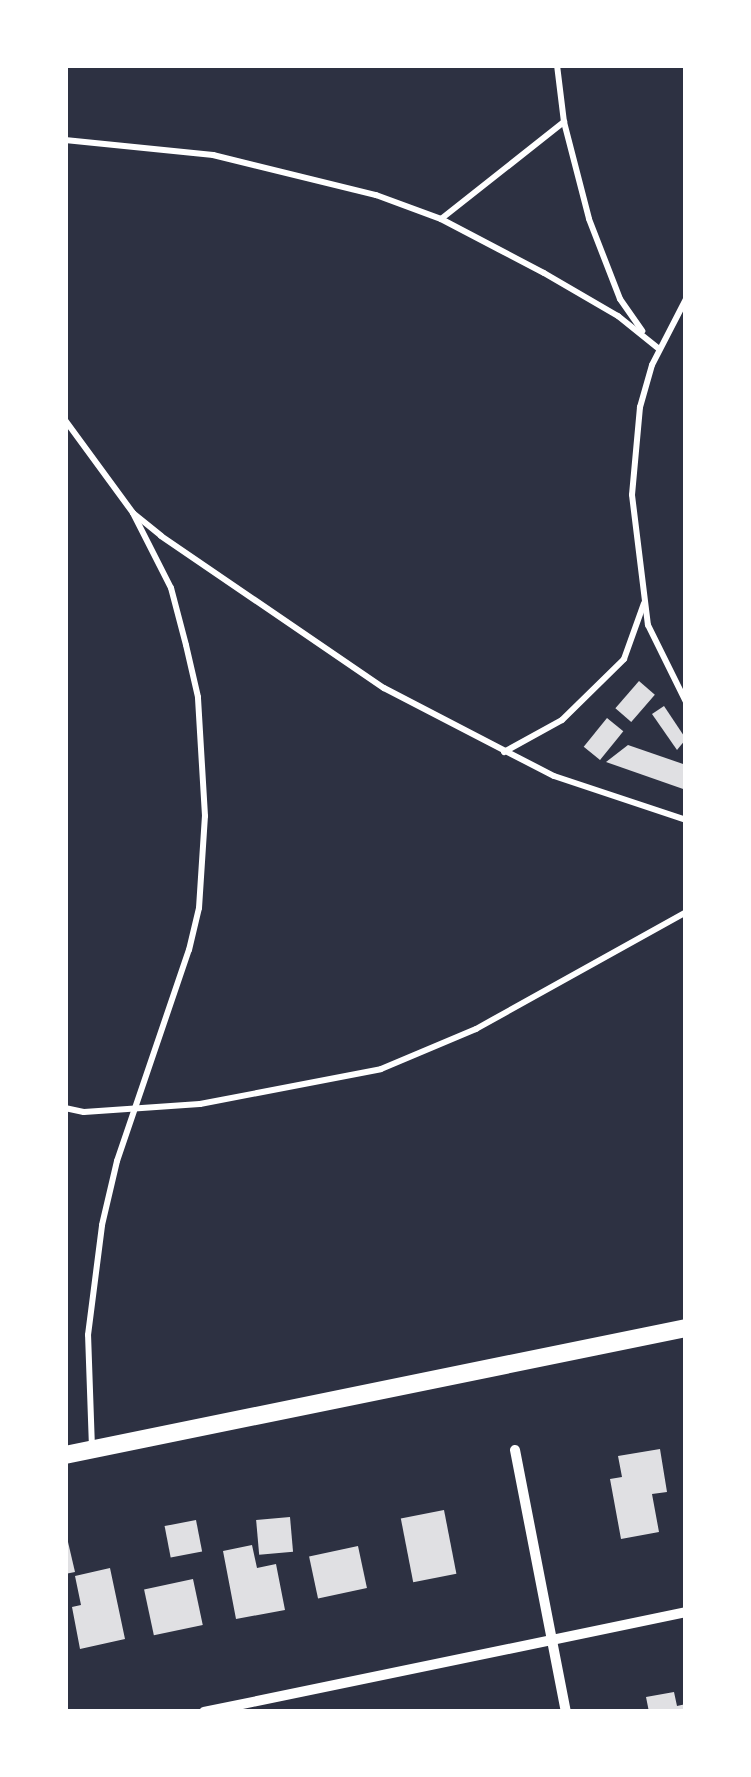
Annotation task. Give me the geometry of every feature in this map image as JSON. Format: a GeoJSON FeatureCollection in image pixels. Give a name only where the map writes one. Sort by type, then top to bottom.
{"type":"FeatureCollection","features":[{"type":"Feature","properties":{"kind":"main road"},"geometry":{"type":"LineString","coordinates":[[65,1455],[686,1328]]}},
{"type":"Feature","properties":{"kind":"street"},"geometry":{"type":"LineString","coordinates":[[515,1450],[566,1712]]}},
{"type":"Feature","properties":{"kind":"street"},"geometry":{"type":"LineString","coordinates":[[204,1712],[686,1612]]}},
{"type":"Feature","properties":{"kind":"lane"},"geometry":{"type":"LineString","coordinates":[[557,65],[564,122],[606,263],[620,299],[646,336]]}},
{"type":"Feature","properties":{"kind":"lane"},"geometry":{"type":"LineString","coordinates":[[441,219],[564,122]]}},
{"type":"Feature","properties":{"kind":"lane"},"geometry":{"type":"LineString","coordinates":[[65,140],[261,164],[376,195],[441,219],[544,273],[659,348]]}},
{"type":"Feature","properties":{"kind":"lane"},"geometry":{"type":"LineString","coordinates":[[686,298],[659,348],[640,407],[632,495],[648,625],[686,702]]}},
{"type":"Feature","properties":{"kind":"lane"},"geometry":{"type":"LineString","coordinates":[[65,420],[133,512],[170,588],[198,697],[205,816],[199,908],[190,950],[133,1110],[102,1225],[87,1369],[92,1449]]}},
{"type":"Feature","properties":{"kind":"lane"},"geometry":{"type":"LineString","coordinates":[[133,512],[161,536],[384,688],[554,776],[686,820]]}},
{"type":"Feature","properties":{"kind":"lane"},"geometry":{"type":"LineString","coordinates":[[503,752],[562,720],[624,659],[644,602]]}},
{"type":"Feature","properties":{"kind":"lane"},"geometry":{"type":"LineString","coordinates":[[65,1108],[133,1110],[267,1094],[381,1069],[476,1029],[686,912]]}},
{"type":"Feature","properties":{"kind":"building"},"geometry":{"type":"Polygon","coordinates":[[[639,681],[655,695],[631,722],[615,708],[639,681]]]}},
{"type":"Feature","properties":{"kind":"building"},"geometry":{"type":"Polygon","coordinates":[[[664,706],[686,739],[677,750],[652,714],[664,706]]]}},
{"type":"Feature","properties":{"kind":"building"},"geometry":{"type":"Polygon","coordinates":[[[607,718],[623,731],[600,760],[584,747],[607,718]]]}},
{"type":"Feature","properties":{"kind":"building"},"geometry":{"type":"Polygon","coordinates":[[[628,745],[686,765],[686,790],[606,762],[628,745]]]}},
{"type":"Feature","properties":{"kind":"building"},"geometry":{"type":"Polygon","coordinates":[[[660,1449],[667,1492],[652,1494],[659,1532],[621,1539],[610,1479],[622,1477],[618,1456],[660,1449]]]}},
{"type":"Feature","properties":{"kind":"building"},"geometry":{"type":"Polygon","coordinates":[[[444,1510],[456,1574],[413,1582],[401,1518],[444,1510]]]}},
{"type":"Feature","properties":{"kind":"building"},"geometry":{"type":"Polygon","coordinates":[[[290,1517],[293,1552],[259,1555],[256,1520],[290,1517]]]}},
{"type":"Feature","properties":{"kind":"building"},"geometry":{"type":"Polygon","coordinates":[[[196,1520],[202,1551],[171,1558],[165,1526],[196,1520]]]}},
{"type":"Feature","properties":{"kind":"building"},"geometry":{"type":"Polygon","coordinates":[[[65,1542],[75,1572],[65,1574],[65,1542]]]}},
{"type":"Feature","properties":{"kind":"building"},"geometry":{"type":"Polygon","coordinates":[[[252,1545],[257,1568],[276,1564],[285,1610],[236,1619],[223,1551],[252,1545]]]}},
{"type":"Feature","properties":{"kind":"building"},"geometry":{"type":"Polygon","coordinates":[[[358,1546],[367,1588],[318,1598],[309,1556],[358,1546]]]}},
{"type":"Feature","properties":{"kind":"building"},"geometry":{"type":"Polygon","coordinates":[[[110,1568],[125,1639],[80,1649],[72,1607],[81,1605],[75,1576],[110,1568]]]}},
{"type":"Feature","properties":{"kind":"building"},"geometry":{"type":"Polygon","coordinates":[[[193,1579],[203,1625],[154,1635],[144,1589],[193,1579]]]}},
{"type":"Feature","properties":{"kind":"building"},"geometry":{"type":"Polygon","coordinates":[[[674,1692],[677,1706],[686,1704],[686,1712],[649,1712],[646,1697],[674,1692]]]}}]}
